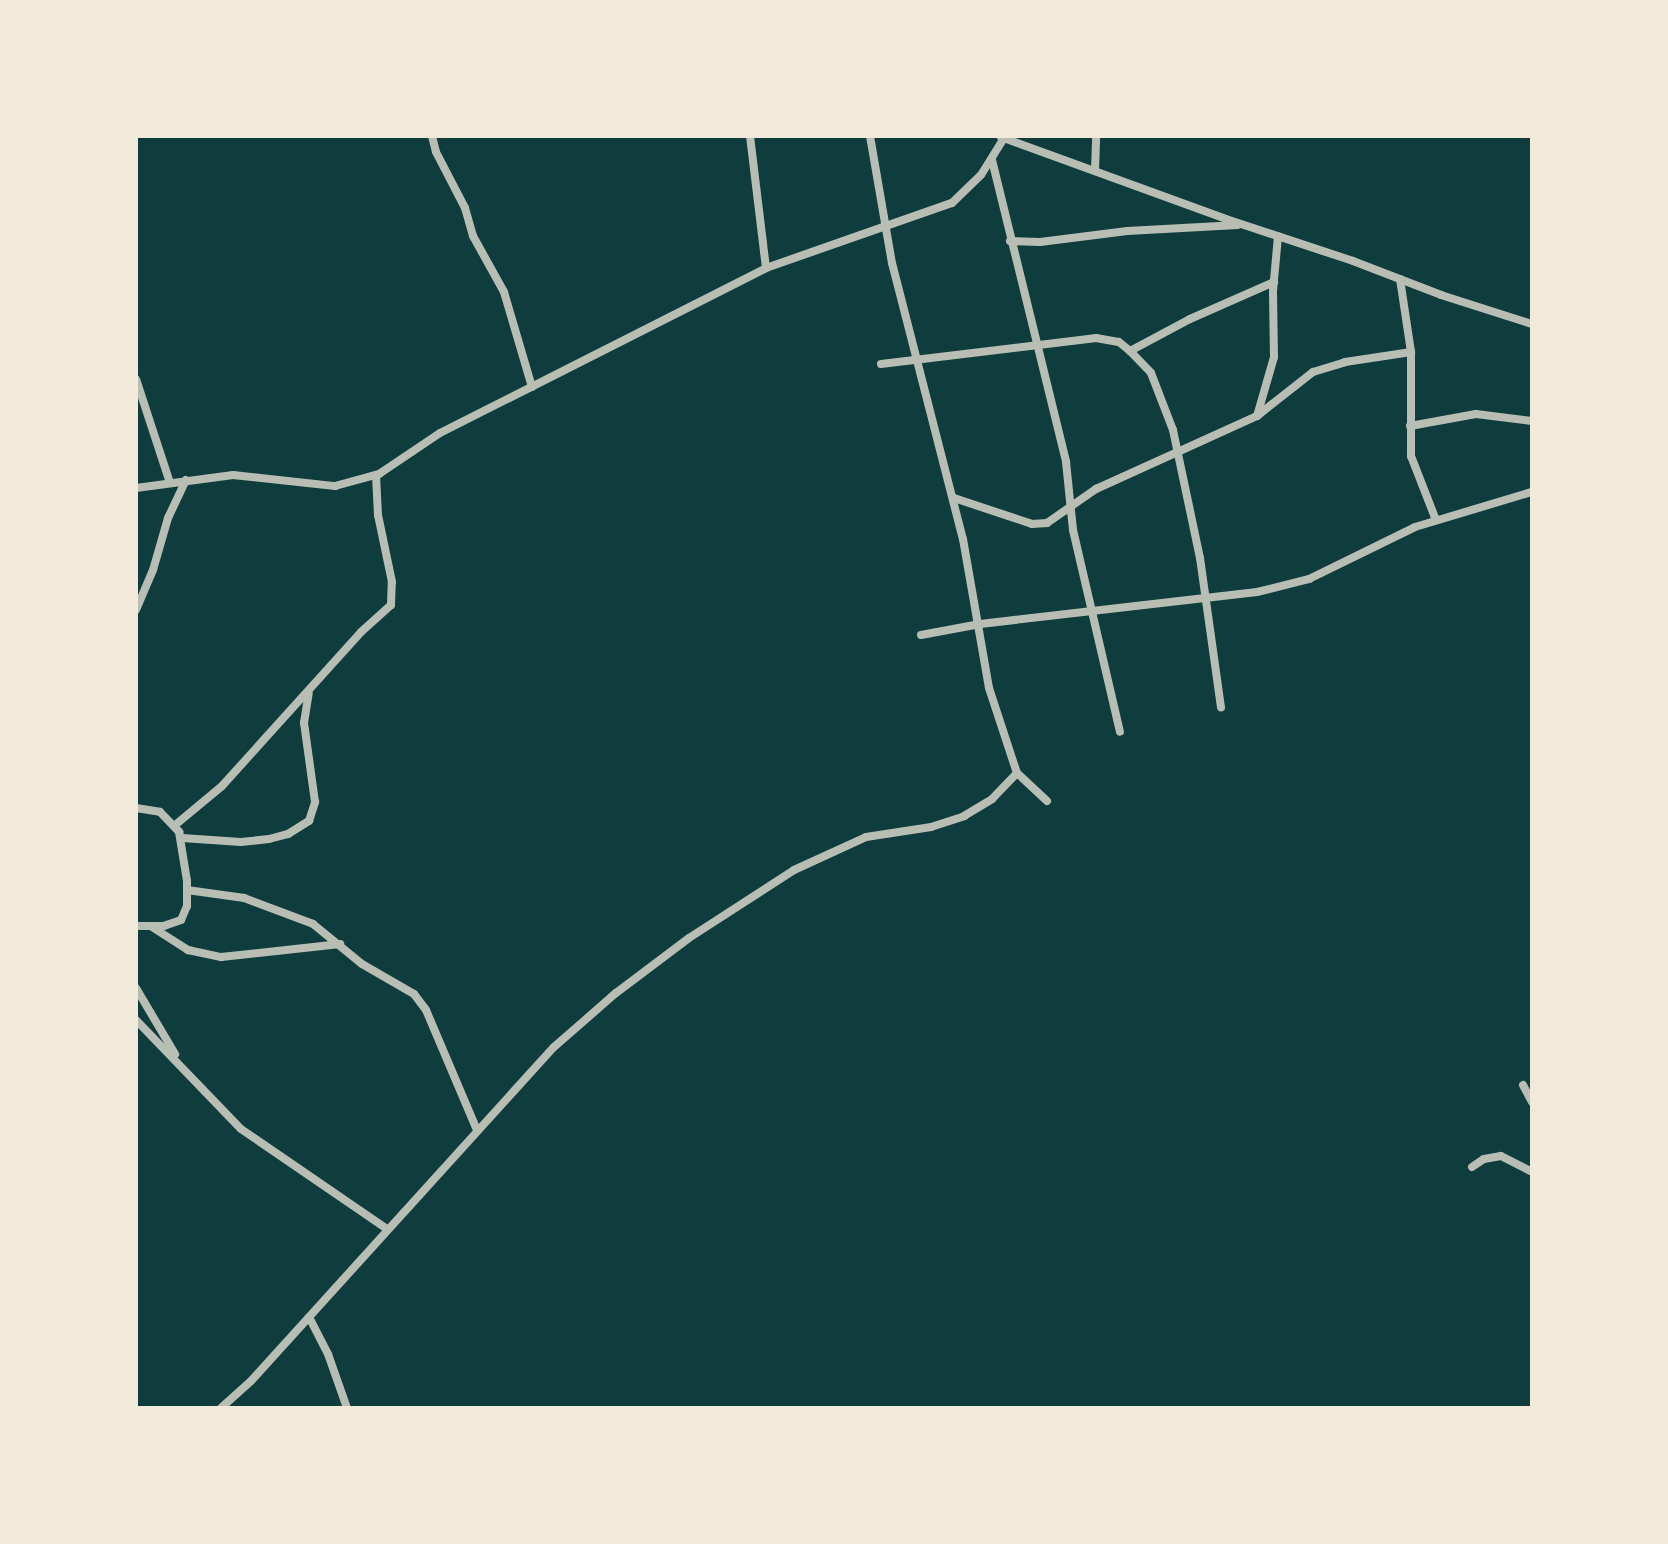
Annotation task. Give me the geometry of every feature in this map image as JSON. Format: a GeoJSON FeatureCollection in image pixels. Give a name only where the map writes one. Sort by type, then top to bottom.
{"type":"FeatureCollection","features":[{"type":"Feature","properties":{"kind":"street"},"geometry":{"type":"LineString","coordinates":[[432,136],[436,152],[465,208],[473,236],[514,315],[532,387]]}},
{"type":"Feature","properties":{"kind":"street"},"geometry":{"type":"LineString","coordinates":[[750,136],[766,268]]}},
{"type":"Feature","properties":{"kind":"street"},"geometry":{"type":"LineString","coordinates":[[870,136],[885,227],[954,498],[980,624],[989,688],[1017,773],[1047,801]]}},
{"type":"Feature","properties":{"kind":"street"},"geometry":{"type":"LineString","coordinates":[[1095,170],[1096,136]]}},
{"type":"Feature","properties":{"kind":"street"},"geometry":{"type":"LineString","coordinates":[[136,488],[233,475],[335,486],[376,475],[440,433],[766,268],[811,249],[952,203],[992,160],[1002,137],[1532,324]]}},
{"type":"Feature","properties":{"kind":"street"},"geometry":{"type":"LineString","coordinates":[[992,160],[1066,462],[1071,508],[1091,612],[1120,732]]}},
{"type":"Feature","properties":{"kind":"street"},"geometry":{"type":"LineString","coordinates":[[1010,241],[1040,242],[1127,231],[1243,224]]}},
{"type":"Feature","properties":{"kind":"street"},"geometry":{"type":"LineString","coordinates":[[1257,416],[1274,357],[1274,282],[1278,236]]}},
{"type":"Feature","properties":{"kind":"street"},"geometry":{"type":"LineString","coordinates":[[1400,279],[1411,352],[1411,456],[1436,520]]}},
{"type":"Feature","properties":{"kind":"street"},"geometry":{"type":"LineString","coordinates":[[1130,351],[1190,319],[1274,282]]}},
{"type":"Feature","properties":{"kind":"street"},"geometry":{"type":"LineString","coordinates":[[881,364],[1096,338],[1119,342],[1130,351],[1158,387],[1178,452],[1200,558],[1221,708]]}},
{"type":"Feature","properties":{"kind":"street"},"geometry":{"type":"LineString","coordinates":[[954,498],[1032,524],[1047,523],[1096,489],[1257,416],[1313,372],[1345,362],[1411,352]]}},
{"type":"Feature","properties":{"kind":"street"},"geometry":{"type":"LineString","coordinates":[[136,379],[170,483]]}},
{"type":"Feature","properties":{"kind":"street"},"geometry":{"type":"LineString","coordinates":[[1410,426],[1476,414],[1532,421]]}},
{"type":"Feature","properties":{"kind":"street"},"geometry":{"type":"LineString","coordinates":[[174,826],[222,786],[393,600],[378,515],[376,475]]}},
{"type":"Feature","properties":{"kind":"street"},"geometry":{"type":"LineString","coordinates":[[136,610],[153,570],[168,518],[186,480]]}},
{"type":"Feature","properties":{"kind":"street"},"geometry":{"type":"LineString","coordinates":[[921,635],[980,624],[1257,592],[1309,579],[1436,520],[1532,492]]}},
{"type":"Feature","properties":{"kind":"street"},"geometry":{"type":"LineString","coordinates":[[182,838],[241,842],[269,839],[288,834],[309,821],[315,802],[304,723],[309,692]]}},
{"type":"Feature","properties":{"kind":"street"},"geometry":{"type":"LineString","coordinates":[[221,1408],[230,1404],[477,1130],[580,1023],[724,914],[794,870],[846,844],[885,832],[931,827],[964,816],[992,799],[1017,773]]}},
{"type":"Feature","properties":{"kind":"street"},"geometry":{"type":"LineString","coordinates":[[136,808],[160,812],[182,838],[187,890],[187,906],[181,920],[171,925],[136,926]]}},
{"type":"Feature","properties":{"kind":"street"},"geometry":{"type":"LineString","coordinates":[[187,890],[244,898],[313,924],[362,964],[414,994],[421,1002],[477,1130]]}},
{"type":"Feature","properties":{"kind":"street"},"geometry":{"type":"LineString","coordinates":[[152,927],[188,950],[221,957],[340,944]]}},
{"type":"Feature","properties":{"kind":"street"},"geometry":{"type":"LineString","coordinates":[[136,988],[183,1069]]}},
{"type":"Feature","properties":{"kind":"street"},"geometry":{"type":"LineString","coordinates":[[136,1020],[241,1129],[387,1229]]}},
{"type":"Feature","properties":{"kind":"street"},"geometry":{"type":"LineString","coordinates":[[1523,1085],[1532,1102]]}},
{"type":"Feature","properties":{"kind":"street"},"geometry":{"type":"LineString","coordinates":[[1472,1167],[1484,1159],[1501,1156],[1532,1172]]}},
{"type":"Feature","properties":{"kind":"street"},"geometry":{"type":"LineString","coordinates":[[309,1317],[328,1354],[347,1408]]}}]}
